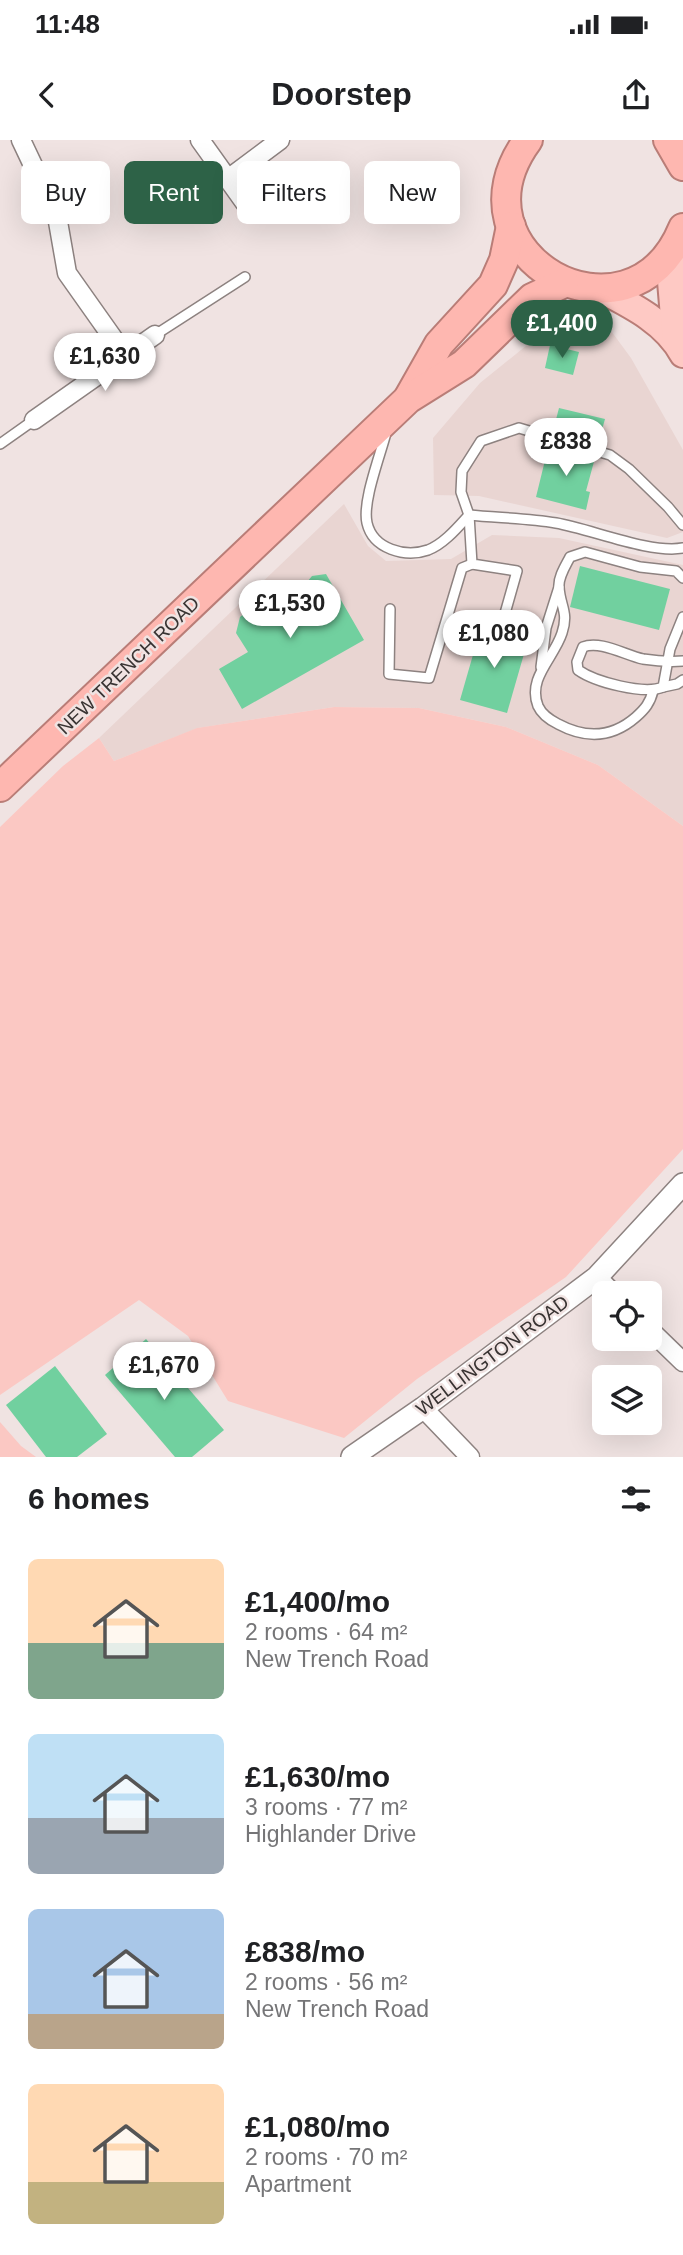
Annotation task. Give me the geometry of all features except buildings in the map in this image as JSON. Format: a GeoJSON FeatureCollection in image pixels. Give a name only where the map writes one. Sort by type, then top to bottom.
{"type":"FeatureCollection","features":[{"type":"Feature","properties":{"kind":"highway"},"geometry":{"type":"LineString","coordinates":[[528,140],[518,154],[509,177],[506,201],[510,226],[523,250],[541,269],[564,283],[600,289],[630,283],[656,268],[680,236]]}},
{"type":"Feature","properties":{"kind":"highway"},"geometry":{"type":"LineString","coordinates":[[668,140],[683,164]]}},
{"type":"Feature","properties":{"kind":"highway","name":"NEW TRENCH ROAD"},"geometry":{"type":"LineString","coordinates":[[399,407],[439,344],[493,285],[504,260],[510,226]]}},
{"type":"Feature","properties":{"kind":"highway","name":"NEW TRENCH ROAD"},"geometry":{"type":"LineString","coordinates":[[0,787],[399,407],[464,364],[532,298],[564,283]]}},
{"type":"Feature","properties":{"kind":"main road"},"geometry":{"type":"LineString","coordinates":[[680,236],[671,281],[680,347]]}},
{"type":"Feature","properties":{"kind":"main road"},"geometry":{"type":"LineString","coordinates":[[600,289],[638,308],[680,347]]}},
{"type":"Feature","properties":{"kind":"street"},"geometry":{"type":"LineString","coordinates":[[21,140],[57,216],[67,274],[125,355]]}},
{"type":"Feature","properties":{"kind":"street"},"geometry":{"type":"LineString","coordinates":[[200,140],[237,192]]}},
{"type":"Feature","properties":{"kind":"street"},"geometry":{"type":"LineString","coordinates":[[228,179],[280,140]]}},
{"type":"Feature","properties":{"kind":"street"},"geometry":{"type":"LineString","coordinates":[[34,420],[155,335]]}},
{"type":"Feature","properties":{"kind":"street","name":"WELLINGTON ROAD"},"geometry":{"type":"LineString","coordinates":[[352,1457],[423,1408],[597,1277],[683,1184]]}},
{"type":"Feature","properties":{"kind":"street"},"geometry":{"type":"LineString","coordinates":[[597,1277],[601,1281]]}},
{"type":"Feature","properties":{"kind":"street"},"geometry":{"type":"LineString","coordinates":[[662,1342],[683,1362]]}},
{"type":"Feature","properties":{"kind":"street"},"geometry":{"type":"LineString","coordinates":[[423,1408],[470,1457]]}},
{"type":"Feature","properties":{"kind":"lane"},"geometry":{"type":"LineString","coordinates":[[155,335],[246,277]]}},
{"type":"Feature","properties":{"kind":"lane"},"geometry":{"type":"LineString","coordinates":[[399,407],[367,496],[368,524],[376,541],[399,553],[429,550],[455,531],[469,516]]}},
{"type":"Feature","properties":{"kind":"lane"},"geometry":{"type":"LineString","coordinates":[[0,444],[34,420]]}},
{"type":"Feature","properties":{"kind":"lane"},"geometry":{"type":"LineString","coordinates":[[472,564],[469,516],[461,492],[463,471],[481,441],[519,428],[610,455],[649,488],[683,525]]}},
{"type":"Feature","properties":{"kind":"lane"},"geometry":{"type":"LineString","coordinates":[[469,516],[553,522],[652,546],[673,550],[683,548]]}},
{"type":"Feature","properties":{"kind":"lane"},"geometry":{"type":"LineString","coordinates":[[653,691],[648,705],[618,731],[599,735],[582,733],[545,717],[538,706],[536,694],[547,628],[569,557],[578,552],[640,567],[664,568],[676,571],[683,578]]}},
{"type":"Feature","properties":{"kind":"lane"},"geometry":{"type":"LineString","coordinates":[[390,609],[389,674],[429,678],[462,568],[472,564],[517,571],[502,624]]}},
{"type":"Feature","properties":{"kind":"lane"},"geometry":{"type":"LineString","coordinates":[[541,667],[555,650],[566,619],[559,587]]}},
{"type":"Feature","properties":{"kind":"lane"},"geometry":{"type":"LineString","coordinates":[[663,687],[667,662],[683,617]]}},
{"type":"Feature","properties":{"kind":"lane"},"geometry":{"type":"LineString","coordinates":[[683,662],[642,659],[591,644],[583,648],[577,662],[578,670],[586,676],[634,689],[653,691],[683,680]]}},
{"type":"Feature","properties":{"kind":"shaded area"},"geometry":{"type":"Polygon","coordinates":[[[558,320],[606,324],[631,358],[683,450],[683,532],[667,538],[479,496],[434,495],[433,438],[480,383],[558,320]]]}},
{"type":"Feature","properties":{"kind":"shaded area"},"geometry":{"type":"Polygon","coordinates":[[[344,504],[368,546],[386,561],[451,559],[492,535],[559,538],[683,565],[683,826],[598,765],[506,727],[419,708],[334,707],[198,728],[114,761],[99,738],[344,504]]]}},
{"type":"Feature","properties":{"kind":"shaded area"},"geometry":{"type":"Polygon","coordinates":[[[334,707],[419,708],[506,727],[598,765],[683,826],[683,1149],[566,1277],[417,1379],[344,1438],[228,1401],[188,1336],[139,1300],[0,1395],[0,827],[63,766],[99,738],[114,761],[197,728],[334,707]]]}},
{"type":"Feature","properties":{"kind":"shaded area"},"geometry":{"type":"Polygon","coordinates":[[[0,1422],[21,1446],[36,1457],[0,1457],[0,1422]]]}}]}
